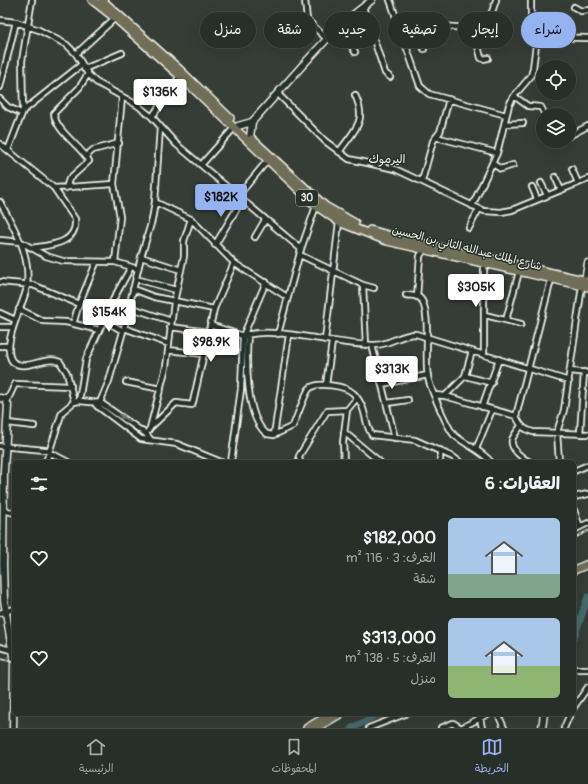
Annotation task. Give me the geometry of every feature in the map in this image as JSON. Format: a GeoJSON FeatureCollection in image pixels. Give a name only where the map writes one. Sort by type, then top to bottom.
{"type":"FeatureCollection","features":[{"type":"Feature","properties":{"kind":"main road","name":"شارع الملك عبدالله الثاني بن الحسين"},"geometry":{"type":"LineString","coordinates":[[92,0],[134,31],[208,99],[267,161],[316,206],[339,222],[387,241],[426,248],[586,284]]}},
{"type":"Feature","properties":{"kind":"main road","name":"شارع الملك عبدالله الثاني بن الحسين"},"geometry":{"type":"LineString","coordinates":[[102,0],[180,76],[208,99]]}},
{"type":"Feature","properties":{"kind":"main road","name":"شارع الملك عبدالله الثاني بن الحسين"},"geometry":{"type":"LineString","coordinates":[[236,127],[250,137],[332,211],[370,229],[426,248],[519,272],[551,280],[586,284]]}},
{"type":"Feature","properties":{"kind":"main road"},"geometry":{"type":"LineString","coordinates":[[576,565],[588,560]]}},
{"type":"Feature","properties":{"kind":"main road"},"geometry":{"type":"LineString","coordinates":[[576,569],[588,564]]}},
{"type":"Feature","properties":{"kind":"main road"},"geometry":{"type":"LineString","coordinates":[[307,728],[328,716]]}},
{"type":"Feature","properties":{"kind":"main road"},"geometry":{"type":"LineString","coordinates":[[316,728],[337,716]]}},
{"type":"Feature","properties":{"kind":"street"},"geometry":{"type":"LineString","coordinates":[[8,150],[22,112],[22,61],[32,0]]}},
{"type":"Feature","properties":{"kind":"street"},"geometry":{"type":"LineString","coordinates":[[305,0],[306,20],[324,36]]}},
{"type":"Feature","properties":{"kind":"street"},"geometry":{"type":"LineString","coordinates":[[357,12],[372,0]]}},
{"type":"Feature","properties":{"kind":"street"},"geometry":{"type":"LineString","coordinates":[[390,0],[394,12]]}},
{"type":"Feature","properties":{"kind":"street"},"geometry":{"type":"LineString","coordinates":[[488,58],[481,58],[476,38],[492,12],[496,0]]}},
{"type":"Feature","properties":{"kind":"street"},"geometry":{"type":"LineString","coordinates":[[531,0],[531,12]]}},
{"type":"Feature","properties":{"kind":"street"},"geometry":{"type":"LineString","coordinates":[[363,7],[384,73],[390,77]]}},
{"type":"Feature","properties":{"kind":"street"},"geometry":{"type":"LineString","coordinates":[[574,7],[581,11],[588,10]]}},
{"type":"Feature","properties":{"kind":"street"},"geometry":{"type":"LineString","coordinates":[[76,54],[115,18]]}},
{"type":"Feature","properties":{"kind":"street"},"geometry":{"type":"LineString","coordinates":[[0,20],[27,25],[67,45],[76,54],[81,65],[88,74],[100,85],[152,116],[176,144],[265,220],[301,248]]}},
{"type":"Feature","properties":{"kind":"street"},"geometry":{"type":"LineString","coordinates":[[0,87],[16,22]]}},
{"type":"Feature","properties":{"kind":"street"},"geometry":{"type":"LineString","coordinates":[[576,38],[588,38]]}},
{"type":"Feature","properties":{"kind":"street"},"geometry":{"type":"LineString","coordinates":[[201,165],[236,127],[252,122],[324,42]]}},
{"type":"Feature","properties":{"kind":"street"},"geometry":{"type":"LineString","coordinates":[[353,48],[355,52]]}},
{"type":"Feature","properties":{"kind":"street"},"geometry":{"type":"LineString","coordinates":[[406,48],[420,86],[430,94],[506,115]]}},
{"type":"Feature","properties":{"kind":"street"},"geometry":{"type":"LineString","coordinates":[[472,206],[493,164],[505,124],[506,115],[514,96],[531,76],[536,48]]}},
{"type":"Feature","properties":{"kind":"street"},"geometry":{"type":"LineString","coordinates":[[84,69],[122,53]]}},
{"type":"Feature","properties":{"kind":"street"},"geometry":{"type":"LineString","coordinates":[[22,112],[81,65]]}},
{"type":"Feature","properties":{"kind":"street"},"geometry":{"type":"LineString","coordinates":[[66,188],[72,176],[88,163],[89,160],[70,140],[54,115],[56,111],[82,85],[88,74]]}},
{"type":"Feature","properties":{"kind":"street"},"geometry":{"type":"LineString","coordinates":[[152,116],[180,76]]}},
{"type":"Feature","properties":{"kind":"street"},"geometry":{"type":"LineString","coordinates":[[278,94],[325,141],[349,159],[395,169],[479,209],[490,212],[506,211],[588,179]]}},
{"type":"Feature","properties":{"kind":"street"},"geometry":{"type":"LineString","coordinates":[[339,152],[360,120],[361,109],[355,94]]}},
{"type":"Feature","properties":{"kind":"street"},"geometry":{"type":"LineString","coordinates":[[514,96],[528,106],[542,108]]}},
{"type":"Feature","properties":{"kind":"street"},"geometry":{"type":"LineString","coordinates":[[115,262],[120,217],[114,184],[119,143],[122,97]]}},
{"type":"Feature","properties":{"kind":"street"},"geometry":{"type":"LineString","coordinates":[[0,99],[8,106],[22,112]]}},
{"type":"Feature","properties":{"kind":"street"},"geometry":{"type":"LineString","coordinates":[[422,181],[433,142],[440,132],[449,99]]}},
{"type":"Feature","properties":{"kind":"street"},"geometry":{"type":"LineString","coordinates":[[250,137],[252,122]]}},
{"type":"Feature","properties":{"kind":"street"},"geometry":{"type":"LineString","coordinates":[[505,124],[523,123]]}},
{"type":"Feature","properties":{"kind":"street"},"geometry":{"type":"LineString","coordinates":[[576,131],[588,126]]}},
{"type":"Feature","properties":{"kind":"street"},"geometry":{"type":"LineString","coordinates":[[98,407],[101,402],[124,329],[155,202],[160,127]]}},
{"type":"Feature","properties":{"kind":"street"},"geometry":{"type":"LineString","coordinates":[[436,137],[497,153]]}},
{"type":"Feature","properties":{"kind":"street"},"geometry":{"type":"LineString","coordinates":[[86,156],[93,150],[119,143]]}},
{"type":"Feature","properties":{"kind":"street"},"geometry":{"type":"LineString","coordinates":[[0,144],[54,188],[75,219],[76,225],[73,235],[60,243],[32,248]]}},
{"type":"Feature","properties":{"kind":"street"},"geometry":{"type":"LineString","coordinates":[[215,245],[240,198],[267,161]]}},
{"type":"Feature","properties":{"kind":"street"},"geometry":{"type":"LineString","coordinates":[[493,164],[501,169],[513,165]]}},
{"type":"Feature","properties":{"kind":"street"},"geometry":{"type":"LineString","coordinates":[[572,169],[578,183]]}},
{"type":"Feature","properties":{"kind":"street"},"geometry":{"type":"LineString","coordinates":[[555,177],[561,190]]}},
{"type":"Feature","properties":{"kind":"street"},"geometry":{"type":"LineString","coordinates":[[542,183],[547,196]]}},
{"type":"Feature","properties":{"kind":"street"},"geometry":{"type":"LineString","coordinates":[[54,188],[114,184]]}},
{"type":"Feature","properties":{"kind":"street"},"geometry":{"type":"LineString","coordinates":[[532,187],[537,199]]}},
{"type":"Feature","properties":{"kind":"street"},"geometry":{"type":"LineString","coordinates":[[0,202],[26,253],[27,284],[19,309],[10,327],[8,346],[9,358],[15,364],[28,364],[48,359],[60,362],[68,372],[76,401]]}},
{"type":"Feature","properties":{"kind":"street"},"geometry":{"type":"LineString","coordinates":[[155,202],[191,219],[234,263],[288,297]]}},
{"type":"Feature","properties":{"kind":"street"},"geometry":{"type":"LineString","coordinates":[[278,334],[301,248],[316,206]]}},
{"type":"Feature","properties":{"kind":"street"},"geometry":{"type":"LineString","coordinates":[[469,228],[479,209]]}},
{"type":"Feature","properties":{"kind":"street"},"geometry":{"type":"LineString","coordinates":[[150,428],[161,389],[176,290],[181,270],[184,241],[191,219]]}},
{"type":"Feature","properties":{"kind":"street"},"geometry":{"type":"LineString","coordinates":[[255,237],[265,220]]}},
{"type":"Feature","properties":{"kind":"street"},"geometry":{"type":"LineString","coordinates":[[325,340],[332,269],[339,222]]}},
{"type":"Feature","properties":{"kind":"street"},"geometry":{"type":"LineString","coordinates":[[0,240],[21,242],[46,256],[63,261],[96,263],[115,262],[138,269]]}},
{"type":"Feature","properties":{"kind":"street"},"geometry":{"type":"LineString","coordinates":[[418,297],[419,257],[426,248]]}},
{"type":"Feature","properties":{"kind":"street"},"geometry":{"type":"LineString","coordinates":[[300,255],[363,285],[374,288]]}},
{"type":"Feature","properties":{"kind":"street"},"geometry":{"type":"LineString","coordinates":[[141,257],[181,270]]}},
{"type":"Feature","properties":{"kind":"street"},"geometry":{"type":"LineString","coordinates":[[73,324],[79,304],[96,263]]}},
{"type":"Feature","properties":{"kind":"street"},"geometry":{"type":"LineString","coordinates":[[146,434],[150,428],[176,403],[192,405],[198,385],[214,309],[234,263]]}},
{"type":"Feature","properties":{"kind":"street"},"geometry":{"type":"LineString","coordinates":[[484,263],[484,355]]}},
{"type":"Feature","properties":{"kind":"street"},"geometry":{"type":"LineString","coordinates":[[559,460],[557,432],[564,410],[586,284],[588,263]]}},
{"type":"Feature","properties":{"kind":"street"},"geometry":{"type":"LineString","coordinates":[[47,460],[62,412],[76,401],[85,364],[99,330],[131,267]]}},
{"type":"Feature","properties":{"kind":"street"},"geometry":{"type":"LineString","coordinates":[[506,320],[519,272]]}},
{"type":"Feature","properties":{"kind":"street"},"geometry":{"type":"LineString","coordinates":[[136,279],[176,290]]}},
{"type":"Feature","properties":{"kind":"street"},"geometry":{"type":"LineString","coordinates":[[551,280],[516,416],[521,426],[533,432],[588,434]]}},
{"type":"Feature","properties":{"kind":"street"},"geometry":{"type":"LineString","coordinates":[[0,282],[27,284],[79,304]]}},
{"type":"Feature","properties":{"kind":"street"},"geometry":{"type":"LineString","coordinates":[[231,460],[241,389],[246,335],[266,282]]}},
{"type":"Feature","properties":{"kind":"street"},"geometry":{"type":"LineString","coordinates":[[363,285],[366,345]]}},
{"type":"Feature","properties":{"kind":"street"},"geometry":{"type":"LineString","coordinates":[[134,289],[154,297],[174,302],[214,309]]}},
{"type":"Feature","properties":{"kind":"street"},"geometry":{"type":"LineString","coordinates":[[406,295],[418,297],[421,299],[424,306],[428,375],[435,395],[451,430],[489,460]]}},
{"type":"Feature","properties":{"kind":"street"},"geometry":{"type":"LineString","coordinates":[[129,308],[171,321]]}},
{"type":"Feature","properties":{"kind":"street"},"geometry":{"type":"LineString","coordinates":[[19,309],[43,321],[73,324],[99,330]]}},
{"type":"Feature","properties":{"kind":"street"},"geometry":{"type":"LineString","coordinates":[[0,313],[13,319]]}},
{"type":"Feature","properties":{"kind":"street"},"geometry":{"type":"LineString","coordinates":[[485,315],[521,324]]}},
{"type":"Feature","properties":{"kind":"street"},"geometry":{"type":"LineString","coordinates":[[104,320],[124,329],[169,344]]}},
{"type":"Feature","properties":{"kind":"street"},"geometry":{"type":"LineString","coordinates":[[210,325],[246,335],[257,332],[366,345],[383,344],[407,334],[416,334],[569,381]]}},
{"type":"Feature","properties":{"kind":"street"},"geometry":{"type":"LineString","coordinates":[[0,327],[10,327]]}},
{"type":"Feature","properties":{"kind":"street"},"geometry":{"type":"LineString","coordinates":[[170,327],[209,332]]}},
{"type":"Feature","properties":{"kind":"street"},"geometry":{"type":"LineString","coordinates":[[246,335],[248,390],[261,427],[267,434],[274,435],[293,426],[309,389],[316,386],[326,385],[350,391],[357,398],[372,435],[415,440],[440,450],[457,460]]}},
{"type":"Feature","properties":{"kind":"street"},"geometry":{"type":"LineString","coordinates":[[274,435],[290,335]]}},
{"type":"Feature","properties":{"kind":"street"},"geometry":{"type":"LineString","coordinates":[[326,385],[332,342]]}},
{"type":"Feature","properties":{"kind":"street"},"geometry":{"type":"LineString","coordinates":[[372,345],[395,438]]}},
{"type":"Feature","properties":{"kind":"street"},"geometry":{"type":"LineString","coordinates":[[0,346],[8,346]]}},
{"type":"Feature","properties":{"kind":"street"},"geometry":{"type":"LineString","coordinates":[[168,350],[204,354]]}},
{"type":"Feature","properties":{"kind":"street"},"geometry":{"type":"LineString","coordinates":[[445,396],[465,376],[472,351]]}},
{"type":"Feature","properties":{"kind":"street"},"geometry":{"type":"LineString","coordinates":[[482,407],[492,383],[499,359]]}},
{"type":"Feature","properties":{"kind":"street"},"geometry":{"type":"LineString","coordinates":[[570,371],[586,372],[580,434]]}},
{"type":"Feature","properties":{"kind":"street"},"geometry":{"type":"LineString","coordinates":[[382,384],[428,375]]}},
{"type":"Feature","properties":{"kind":"street"},"geometry":{"type":"LineString","coordinates":[[465,376],[492,383]]}},
{"type":"Feature","properties":{"kind":"street"},"geometry":{"type":"LineString","coordinates":[[126,382],[161,389]]}},
{"type":"Feature","properties":{"kind":"street"},"geometry":{"type":"LineString","coordinates":[[12,647],[3,612],[4,600],[1,565],[4,510],[2,447],[7,423],[7,401],[15,384],[71,386]]}},
{"type":"Feature","properties":{"kind":"street"},"geometry":{"type":"LineString","coordinates":[[435,395],[445,396],[516,416]]}},
{"type":"Feature","properties":{"kind":"street"},"geometry":{"type":"LineString","coordinates":[[0,398],[7,401]]}},
{"type":"Feature","properties":{"kind":"street"},"geometry":{"type":"LineString","coordinates":[[344,460],[343,442],[347,410],[357,398]]}},
{"type":"Feature","properties":{"kind":"street"},"geometry":{"type":"LineString","coordinates":[[386,403],[408,400]]}},
{"type":"Feature","properties":{"kind":"street"},"geometry":{"type":"LineString","coordinates":[[76,401],[101,402],[146,434],[150,440]]}},
{"type":"Feature","properties":{"kind":"street"},"geometry":{"type":"LineString","coordinates":[[94,402],[98,407],[141,439],[182,445],[216,460]]}},
{"type":"Feature","properties":{"kind":"street"},"geometry":{"type":"LineString","coordinates":[[300,460],[299,456],[327,411],[347,410]]}},
{"type":"Feature","properties":{"kind":"street"},"geometry":{"type":"LineString","coordinates":[[476,449],[492,410]]}},
{"type":"Feature","properties":{"kind":"street"},"geometry":{"type":"LineString","coordinates":[[7,423],[34,426]]}},
{"type":"Feature","properties":{"kind":"street"},"geometry":{"type":"LineString","coordinates":[[521,426],[512,439],[512,444],[520,456],[527,460]]}},
{"type":"Feature","properties":{"kind":"street"},"geometry":{"type":"LineString","coordinates":[[344,432],[378,460]]}},
{"type":"Feature","properties":{"kind":"street"},"geometry":{"type":"LineString","coordinates":[[2,447],[40,449],[64,460]]}},
{"type":"Feature","properties":{"kind":"street"},"geometry":{"type":"LineString","coordinates":[[440,450],[440,460]]}},
{"type":"Feature","properties":{"kind":"street"},"geometry":{"type":"LineString","coordinates":[[576,470],[588,465]]}},
{"type":"Feature","properties":{"kind":"street"},"geometry":{"type":"LineString","coordinates":[[576,497],[588,494]]}},
{"type":"Feature","properties":{"kind":"street"},"geometry":{"type":"LineString","coordinates":[[4,510],[12,512]]}},
{"type":"Feature","properties":{"kind":"street"},"geometry":{"type":"LineString","coordinates":[[576,516],[580,527]]}},
{"type":"Feature","properties":{"kind":"street"},"geometry":{"type":"LineString","coordinates":[[576,529],[588,523]]}},
{"type":"Feature","properties":{"kind":"street"},"geometry":{"type":"LineString","coordinates":[[0,594],[4,600]]}},
{"type":"Feature","properties":{"kind":"street"},"geometry":{"type":"LineString","coordinates":[[0,647],[12,651]]}},
{"type":"Feature","properties":{"kind":"street"},"geometry":{"type":"LineString","coordinates":[[576,669],[588,669]]}},
{"type":"Feature","properties":{"kind":"street"},"geometry":{"type":"LineString","coordinates":[[576,704],[588,687]]}},
{"type":"Feature","properties":{"kind":"street"},"geometry":{"type":"LineString","coordinates":[[13,716],[13,728]]}},
{"type":"Feature","properties":{"kind":"street"},"geometry":{"type":"LineString","coordinates":[[369,728],[400,716]]}},
{"type":"Feature","properties":{"kind":"street"},"geometry":{"type":"LineString","coordinates":[[441,728],[453,723],[461,728],[484,716]]}},
{"type":"Feature","properties":{"kind":"street"},"geometry":{"type":"LineString","coordinates":[[499,716],[504,728]]}},
{"type":"Feature","properties":{"kind":"street"},"geometry":{"type":"LineString","coordinates":[[542,728],[544,716]]}},
{"type":"Feature","properties":{"kind":"street"},"geometry":{"type":"LineString","coordinates":[[564,728],[569,716]]}},
{"type":"Feature","properties":{"kind":"street"},"geometry":{"type":"LineString","coordinates":[[480,718],[482,728]]}},
{"type":"Feature","properties":{"kind":"waterway"},"geometry":{"type":"LineString","coordinates":[[576,631],[588,597]]}},
{"type":"Feature","properties":{"kind":"waterway"},"geometry":{"type":"LineString","coordinates":[[352,728],[375,716]]}},
{"type":"Feature","properties":{"kind":"railway"},"geometry":{"type":"LineString","coordinates":[[576,537],[588,531]]}},
{"type":"Feature","properties":{"kind":"railway"},"geometry":{"type":"LineString","coordinates":[[0,658],[12,661]]}},
{"type":"Feature","properties":{"kind":"district","name":"اليرموك"},"geometry":{"type":"Point","coordinates":[387,159]}}]}
